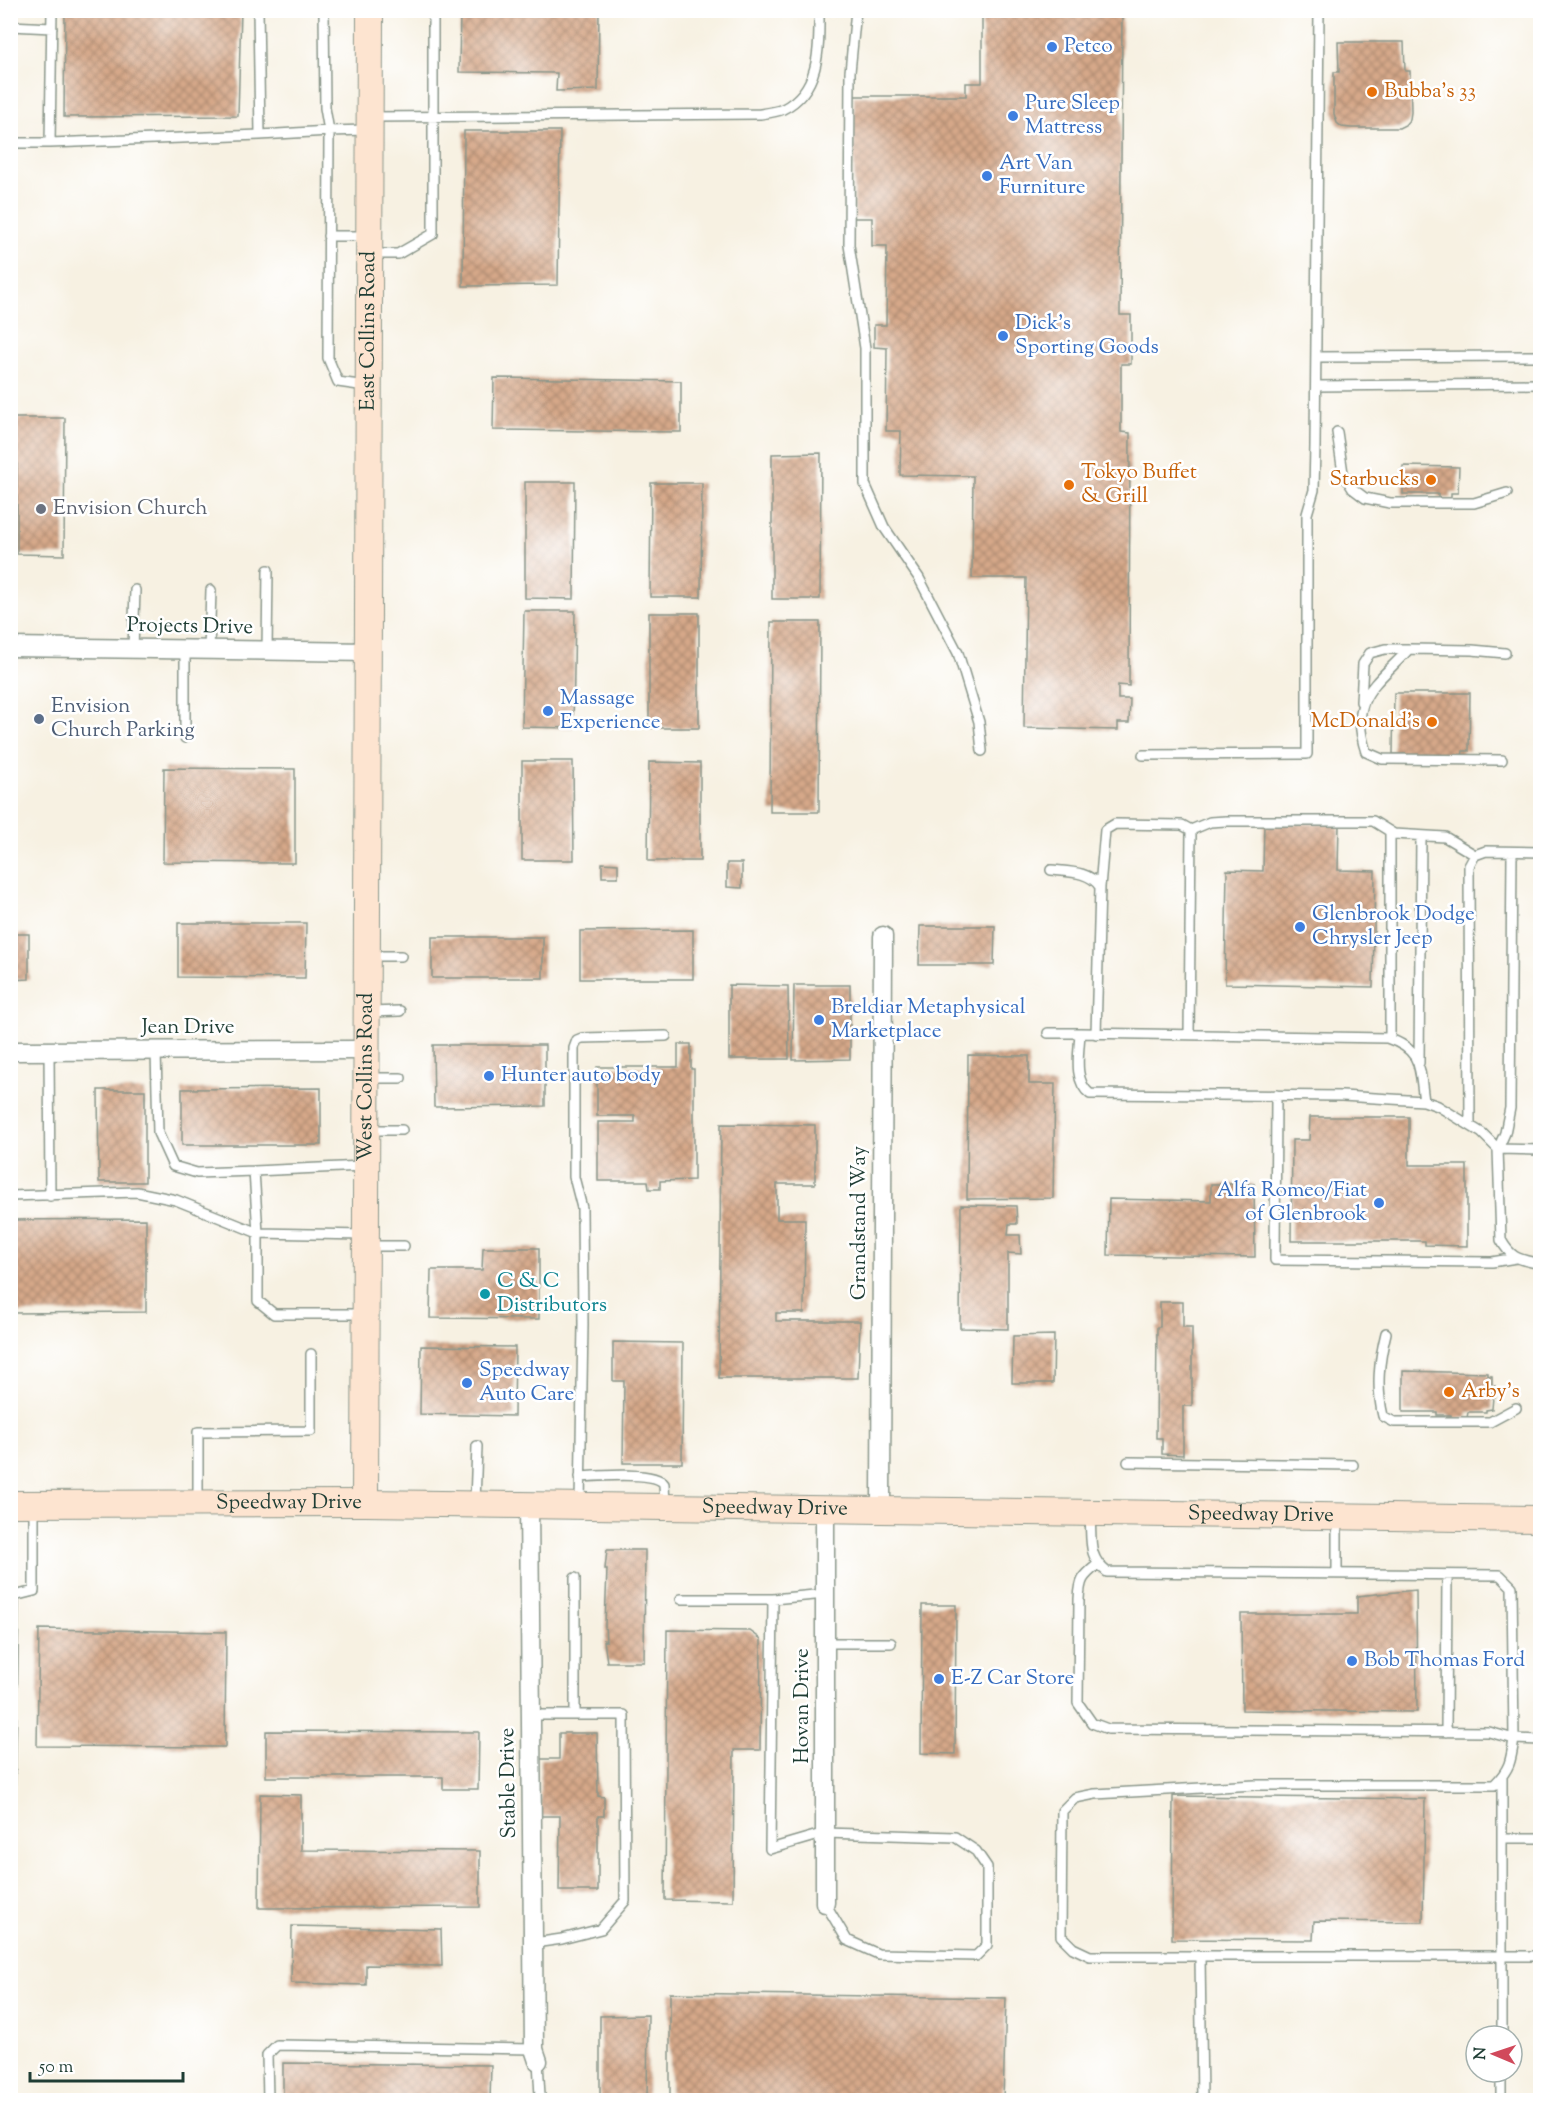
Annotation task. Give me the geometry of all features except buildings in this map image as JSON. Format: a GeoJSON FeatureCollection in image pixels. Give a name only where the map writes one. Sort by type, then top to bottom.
{"type":"FeatureCollection","features":[{"type":"Feature","properties":{"kind":"main road","name":"East Collins Road"},"geometry":{"type":"LineString","coordinates":[[369,652],[370,10]]}},
{"type":"Feature","properties":{"kind":"main road","name":"West Collins Road"},"geometry":{"type":"LineString","coordinates":[[365,1503],[369,652]]}},
{"type":"Feature","properties":{"kind":"main road","name":"Speedway Drive"},"geometry":{"type":"LineString","coordinates":[[22,1504],[475,1504],[1540,1519]]}},
{"type":"Feature","properties":{"kind":"street","name":"Projects Drive"},"geometry":{"type":"LineString","coordinates":[[10,647],[369,652]]}},
{"type":"Feature","properties":{"kind":"street","name":"Grandstand Way"},"geometry":{"type":"LineString","coordinates":[[881,1509],[883,936]]}},
{"type":"Feature","properties":{"kind":"street","name":"Jean Drive"},"geometry":{"type":"LineString","coordinates":[[10,1051],[366,1050]]}},
{"type":"Feature","properties":{"kind":"street","name":"Stable Drive"},"geometry":{"type":"LineString","coordinates":[[529,1505],[536,2055]]}},
{"type":"Feature","properties":{"kind":"street","name":"Hovan Drive"},"geometry":{"type":"LineString","coordinates":[[825,1509],[825,1903]]}},
{"type":"Feature","properties":{"kind":"lane"},"geometry":{"type":"LineString","coordinates":[[50,143],[52,10]]}},
{"type":"Feature","properties":{"kind":"lane"},"geometry":{"type":"LineString","coordinates":[[258,10],[260,135]]}},
{"type":"Feature","properties":{"kind":"lane"},"geometry":{"type":"LineString","coordinates":[[324,10],[325,108],[329,131],[328,358],[338,382],[369,386]]}},
{"type":"Feature","properties":{"kind":"lane"},"geometry":{"type":"LineString","coordinates":[[328,236],[398,254],[433,234],[433,10]]}},
{"type":"Feature","properties":{"kind":"lane"},"geometry":{"type":"LineString","coordinates":[[10,143],[329,131],[433,116],[760,114],[781,110],[800,98],[813,78],[819,50],[819,10]]}},
{"type":"Feature","properties":{"kind":"lane"},"geometry":{"type":"LineString","coordinates":[[856,10],[850,72],[849,245],[865,348],[865,484],[884,527],[919,578],[958,653],[979,722],[982,751]]}},
{"type":"Feature","properties":{"kind":"lane"},"geometry":{"type":"LineString","coordinates":[[1143,755],[1307,753],[1307,514],[1314,490],[1319,10]]}},
{"type":"Feature","properties":{"kind":"lane"},"geometry":{"type":"LineString","coordinates":[[10,26],[52,28]]}},
{"type":"Feature","properties":{"kind":"lane"},"geometry":{"type":"LineString","coordinates":[[1316,357],[1540,356]]}},
{"type":"Feature","properties":{"kind":"lane"},"geometry":{"type":"LineString","coordinates":[[1316,386],[1540,384]]}},
{"type":"Feature","properties":{"kind":"lane"},"geometry":{"type":"LineString","coordinates":[[1337,432],[1343,473],[1353,489],[1365,498],[1390,503],[1474,503],[1507,493]]}},
{"type":"Feature","properties":{"kind":"lane"},"geometry":{"type":"LineString","coordinates":[[267,651],[268,570]]}},
{"type":"Feature","properties":{"kind":"lane"},"geometry":{"type":"LineString","coordinates":[[133,649],[135,590]]}},
{"type":"Feature","properties":{"kind":"lane"},"geometry":{"type":"LineString","coordinates":[[209,650],[211,590]]}},
{"type":"Feature","properties":{"kind":"lane"},"geometry":{"type":"LineString","coordinates":[[1502,760],[1382,759],[1366,752],[1360,734],[1363,664],[1370,653],[1385,649],[1472,650],[1505,653]]}},
{"type":"Feature","properties":{"kind":"lane"},"geometry":{"type":"LineString","coordinates":[[185,650],[185,738]]}},
{"type":"Feature","properties":{"kind":"lane"},"geometry":{"type":"LineString","coordinates":[[1361,708],[1368,691],[1409,650]]}},
{"type":"Feature","properties":{"kind":"lane"},"geometry":{"type":"LineString","coordinates":[[1191,830],[1210,822],[1373,821],[1394,834],[1445,837],[1475,855]]}},
{"type":"Feature","properties":{"kind":"lane"},"geometry":{"type":"LineString","coordinates":[[1096,1034],[1104,830],[1115,824],[1182,825],[1191,830]]}},
{"type":"Feature","properties":{"kind":"lane"},"geometry":{"type":"LineString","coordinates":[[1189,1035],[1191,830]]}},
{"type":"Feature","properties":{"kind":"lane"},"geometry":{"type":"LineString","coordinates":[[1390,832],[1390,1039]]}},
{"type":"Feature","properties":{"kind":"lane"},"geometry":{"type":"LineString","coordinates":[[1421,836],[1419,1068],[1424,1101]]}},
{"type":"Feature","properties":{"kind":"lane"},"geometry":{"type":"LineString","coordinates":[[1470,1125],[1469,866],[1475,855],[1486,851],[1540,852]]}},
{"type":"Feature","properties":{"kind":"lane"},"geometry":{"type":"LineString","coordinates":[[1512,852],[1510,1108],[1505,1133],[1498,1149],[1501,1240],[1508,1252],[1516,1258],[1540,1264]]}},
{"type":"Feature","properties":{"kind":"lane"},"geometry":{"type":"LineString","coordinates":[[1051,870],[1095,879],[1100,887]]}},
{"type":"Feature","properties":{"kind":"lane"},"geometry":{"type":"LineString","coordinates":[[367,956],[401,956]]}},
{"type":"Feature","properties":{"kind":"lane"},"geometry":{"type":"LineString","coordinates":[[366,1012],[400,1011]]}},
{"type":"Feature","properties":{"kind":"lane"},"geometry":{"type":"LineString","coordinates":[[1048,1033],[1390,1039],[1405,1044],[1414,1054],[1419,1068]]}},
{"type":"Feature","properties":{"kind":"lane"},"geometry":{"type":"LineString","coordinates":[[1080,1033],[1079,1075],[1083,1089],[1090,1094],[1342,1096],[1424,1101],[1438,1106],[1470,1125],[1498,1149],[1540,1150]]}},
{"type":"Feature","properties":{"kind":"lane"},"geometry":{"type":"LineString","coordinates":[[580,1506],[582,1208],[574,1177],[574,1048],[577,1040],[586,1037],[666,1036]]}},
{"type":"Feature","properties":{"kind":"lane"},"geometry":{"type":"LineString","coordinates":[[49,1051],[50,1196]]}},
{"type":"Feature","properties":{"kind":"lane"},"geometry":{"type":"LineString","coordinates":[[156,1051],[158,1133],[173,1166],[197,1173],[366,1166]]}},
{"type":"Feature","properties":{"kind":"lane"},"geometry":{"type":"LineString","coordinates":[[366,1078],[401,1078]]}},
{"type":"Feature","properties":{"kind":"lane"},"geometry":{"type":"LineString","coordinates":[[1276,1095],[1275,1260],[1492,1262],[1516,1258]]}},
{"type":"Feature","properties":{"kind":"lane"},"geometry":{"type":"LineString","coordinates":[[366,1130],[402,1130]]}},
{"type":"Feature","properties":{"kind":"lane"},"geometry":{"type":"LineString","coordinates":[[254,1172],[258,1233],[258,1301],[274,1314],[365,1314]]}},
{"type":"Feature","properties":{"kind":"lane"},"geometry":{"type":"LineString","coordinates":[[10,1196],[137,1192],[176,1200],[258,1233],[365,1240],[404,1246]]}},
{"type":"Feature","properties":{"kind":"lane"},"geometry":{"type":"LineString","coordinates":[[1386,1333],[1379,1359],[1379,1401],[1383,1416],[1394,1422],[1490,1422],[1516,1408]]}},
{"type":"Feature","properties":{"kind":"lane"},"geometry":{"type":"LineString","coordinates":[[198,1503],[198,1432],[312,1431],[311,1354]]}},
{"type":"Feature","properties":{"kind":"lane"},"geometry":{"type":"LineString","coordinates":[[475,1504],[477,1446]]}},
{"type":"Feature","properties":{"kind":"lane"},"geometry":{"type":"LineString","coordinates":[[1128,1462],[1353,1465]]}},
{"type":"Feature","properties":{"kind":"lane"},"geometry":{"type":"LineString","coordinates":[[580,1477],[646,1476],[657,1478],[664,1484],[666,1507]]}},
{"type":"Feature","properties":{"kind":"lane"},"geometry":{"type":"LineString","coordinates":[[10,1790],[14,1596],[34,1591],[22,1504]]}},
{"type":"Feature","properties":{"kind":"lane"},"geometry":{"type":"LineString","coordinates":[[1090,1513],[1093,1558],[1097,1565],[1107,1572],[1500,1575],[1512,1587],[1514,1739],[1511,1762],[1494,1785],[1255,1785],[1095,1794],[1076,1798],[1062,1811],[1061,1936],[1073,1948],[1090,1956],[1540,1956]]}},
{"type":"Feature","properties":{"kind":"lane"},"geometry":{"type":"LineString","coordinates":[[1337,1515],[1337,1574]]}},
{"type":"Feature","properties":{"kind":"lane"},"geometry":{"type":"LineString","coordinates":[[1097,1565],[1084,1575],[1080,1584],[1079,1599],[1078,1703],[1092,1723],[1108,1729],[1489,1732],[1514,1739],[1540,1740]]}},
{"type":"Feature","properties":{"kind":"lane"},"geometry":{"type":"LineString","coordinates":[[1446,1732],[1447,1575]]}},
{"type":"Feature","properties":{"kind":"lane"},"geometry":{"type":"LineString","coordinates":[[575,1578],[575,1715]]}},
{"type":"Feature","properties":{"kind":"lane"},"geometry":{"type":"LineString","coordinates":[[681,1599],[773,1599],[825,1594]]}},
{"type":"Feature","properties":{"kind":"lane"},"geometry":{"type":"LineString","coordinates":[[773,1599],[771,1849],[825,1833],[955,1837],[976,1851],[987,1867],[987,1945],[976,1956],[878,1954],[847,1940],[825,1903]]}},
{"type":"Feature","properties":{"kind":"lane"},"geometry":{"type":"LineString","coordinates":[[825,1642],[891,1643]]}},
{"type":"Feature","properties":{"kind":"lane"},"geometry":{"type":"LineString","coordinates":[[531,1715],[624,1715],[625,1901],[601,1929],[562,1939],[534,1943]]}},
{"type":"Feature","properties":{"kind":"lane"},"geometry":{"type":"LineString","coordinates":[[1502,1777],[1502,2024]]}},
{"type":"Feature","properties":{"kind":"lane"},"geometry":{"type":"LineString","coordinates":[[1502,1838],[1540,1838]]}},
{"type":"Feature","properties":{"kind":"lane"},"geometry":{"type":"LineString","coordinates":[[1200,1956],[1202,2100]]}},
{"type":"Feature","properties":{"kind":"lane"},"geometry":{"type":"LineString","coordinates":[[268,2100],[267,2055],[277,2045],[536,2055],[540,2096],[537,2100]]}},
{"type":"Feature","properties":{"kind":"lane"},"geometry":{"type":"LineString","coordinates":[[1501,2100],[1502,2084]]}},
{"type":"Feature","properties":{"kind":"place","name":"Petco"},"geometry":{"type":"Point","coordinates":[1052,47]}},
{"type":"Feature","properties":{"kind":"place","name":"Bubba's 33"},"geometry":{"type":"Point","coordinates":[1372,92]}},
{"type":"Feature","properties":{"kind":"place","name":"Pure Sleep Mattress"},"geometry":{"type":"Point","coordinates":[1013,116]}},
{"type":"Feature","properties":{"kind":"place","name":"Art Van Furniture"},"geometry":{"type":"Point","coordinates":[987,176]}},
{"type":"Feature","properties":{"kind":"place","name":"Dick's Sporting Goods"},"geometry":{"type":"Point","coordinates":[1003,336]}},
{"type":"Feature","properties":{"kind":"place","name":"Starbucks"},"geometry":{"type":"Point","coordinates":[1431,480]}},
{"type":"Feature","properties":{"kind":"place","name":"Tokyo Buffet & Grill"},"geometry":{"type":"Point","coordinates":[1069,485]}},
{"type":"Feature","properties":{"kind":"place","name":"Envision Church"},"geometry":{"type":"Point","coordinates":[41,509]}},
{"type":"Feature","properties":{"kind":"place","name":"Massage Experience"},"geometry":{"type":"Point","coordinates":[548,711]}},
{"type":"Feature","properties":{"kind":"place","name":"Envision Church Parking"},"geometry":{"type":"Point","coordinates":[39,719]}},
{"type":"Feature","properties":{"kind":"place","name":"McDonald's"},"geometry":{"type":"Point","coordinates":[1432,722]}},
{"type":"Feature","properties":{"kind":"place","name":"Glenbrook Dodge Chrysler Jeep"},"geometry":{"type":"Point","coordinates":[1300,927]}},
{"type":"Feature","properties":{"kind":"place","name":"Breldiar Metaphysical Marketplace"},"geometry":{"type":"Point","coordinates":[819,1020]}},
{"type":"Feature","properties":{"kind":"place","name":"Hunter auto body"},"geometry":{"type":"Point","coordinates":[489,1076]}},
{"type":"Feature","properties":{"kind":"place","name":"Alfa Romeo/Fiat of Glenbrook"},"geometry":{"type":"Point","coordinates":[1379,1203]}},
{"type":"Feature","properties":{"kind":"place","name":"C & C Distributors"},"geometry":{"type":"Point","coordinates":[485,1294]}},
{"type":"Feature","properties":{"kind":"place","name":"Speedway Auto Care"},"geometry":{"type":"Point","coordinates":[467,1383]}},
{"type":"Feature","properties":{"kind":"place","name":"Arby's"},"geometry":{"type":"Point","coordinates":[1449,1392]}},
{"type":"Feature","properties":{"kind":"place","name":"Bob Thomas Ford"},"geometry":{"type":"Point","coordinates":[1352,1661]}},
{"type":"Feature","properties":{"kind":"place","name":"E-Z Car Store"},"geometry":{"type":"Point","coordinates":[939,1679]}}]}
